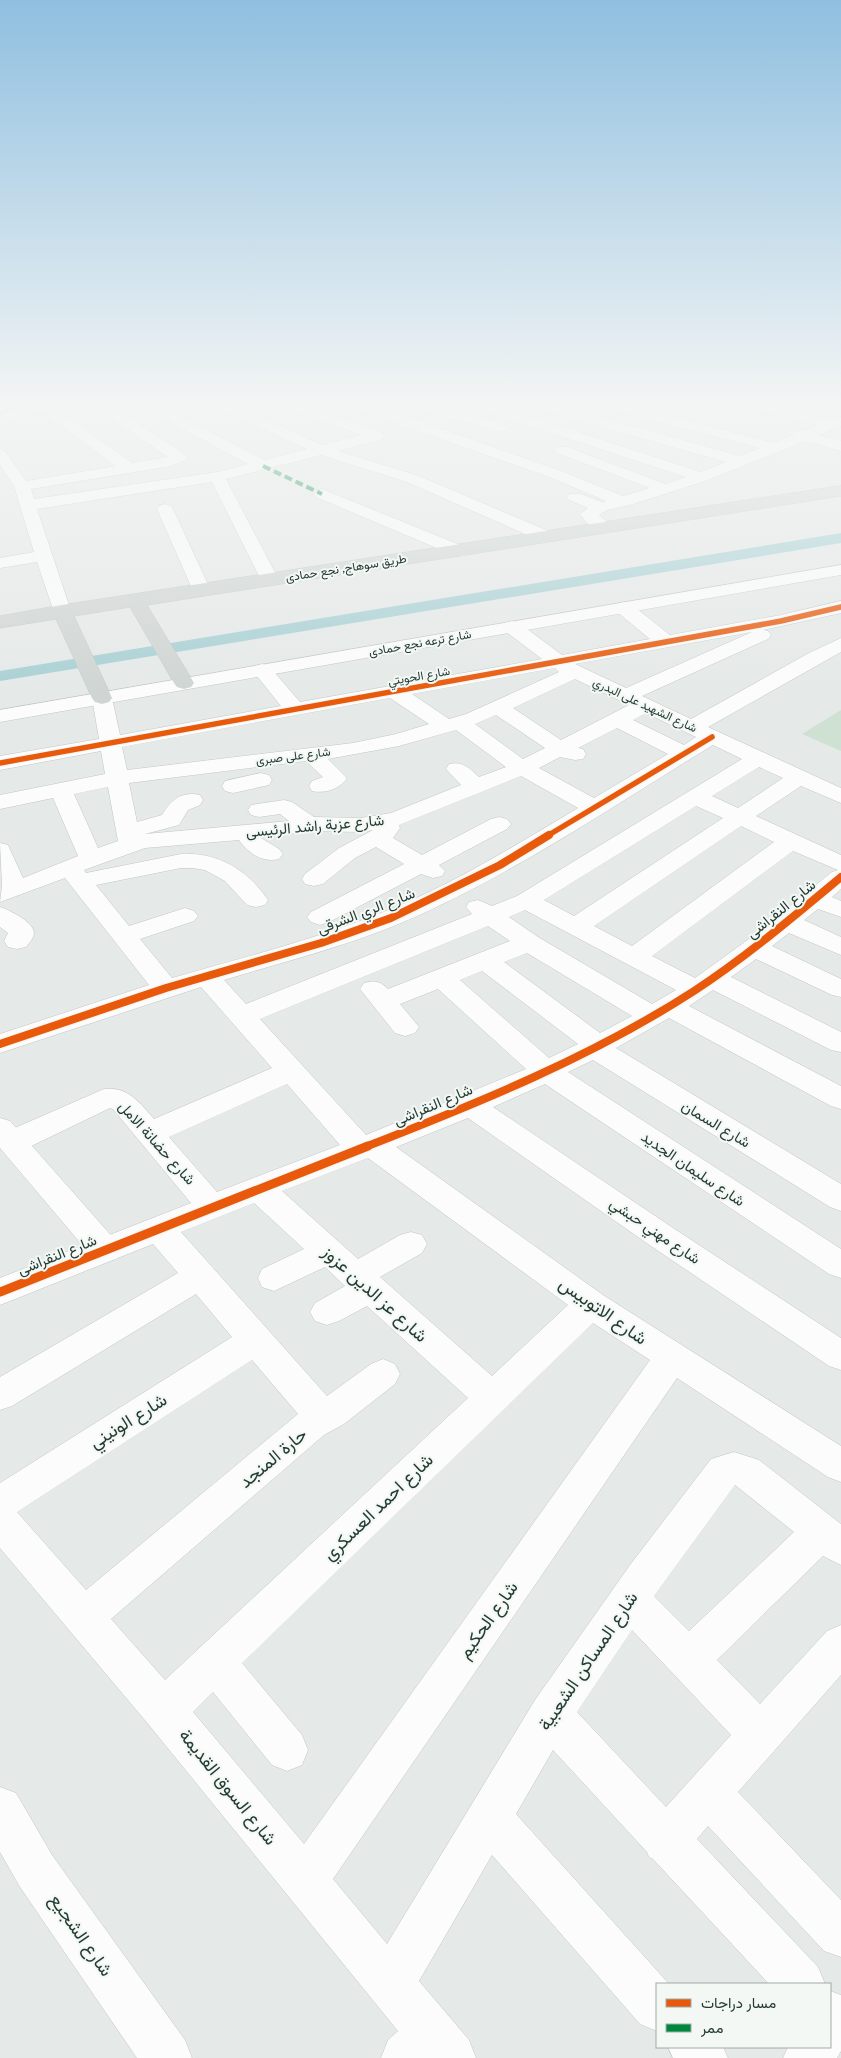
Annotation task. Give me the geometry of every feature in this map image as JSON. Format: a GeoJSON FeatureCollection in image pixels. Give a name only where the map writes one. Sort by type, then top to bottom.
{"type":"FeatureCollection","features":[{"type":"Feature","properties":{"kind":"main road","name":"طريق سوهاج, نجع حمادى"},"geometry":{"type":"LineString","coordinates":[[0,622],[777,501]]}},
{"type":"Feature","properties":{"kind":"main road"},"geometry":{"type":"LineString","coordinates":[[136,601],[184,683]]}},
{"type":"Feature","properties":{"kind":"main road"},"geometry":{"type":"LineString","coordinates":[[62,612],[98,688]]}},
{"type":"Feature","properties":{"kind":"street"},"geometry":{"type":"LineString","coordinates":[[28,501],[62,612]]}},
{"type":"Feature","properties":{"kind":"street"},"geometry":{"type":"LineString","coordinates":[[29,505],[56,501]]}},
{"type":"Feature","properties":{"kind":"street"},"geometry":{"type":"LineString","coordinates":[[231,501],[270,580]]}},
{"type":"Feature","properties":{"kind":"street"},"geometry":{"type":"LineString","coordinates":[[339,501],[460,551]]}},
{"type":"Feature","properties":{"kind":"street"},"geometry":{"type":"LineString","coordinates":[[467,501],[547,537]]}},
{"type":"Feature","properties":{"kind":"street"},"geometry":{"type":"LineString","coordinates":[[585,501],[601,507]]}},
{"type":"Feature","properties":{"kind":"street"},"geometry":{"type":"LineString","coordinates":[[605,528],[588,514],[601,507],[627,501]]}},
{"type":"Feature","properties":{"kind":"street"},"geometry":{"type":"LineString","coordinates":[[165,509],[202,591]]}},
{"type":"Feature","properties":{"kind":"street"},"geometry":{"type":"LineString","coordinates":[[0,563],[45,555]]}},
{"type":"Feature","properties":{"kind":"street","name":"شارع ترعه نجع حمادى"},"geometry":{"type":"LineString","coordinates":[[0,716],[98,688],[184,683],[841,570]]}},
{"type":"Feature","properties":{"kind":"street","name":"شارع الحويتي"},"geometry":{"type":"LineString","coordinates":[[0,763],[394,692],[566,667],[618,651],[794,619],[841,607]]}},
{"type":"Feature","properties":{"kind":"street"},"geometry":{"type":"LineString","coordinates":[[624,608],[666,642]]}},
{"type":"Feature","properties":{"kind":"street","name":"شارع عزبة راشد الرئيسى"},"geometry":{"type":"LineString","coordinates":[[7,892],[80,869],[129,838],[162,838],[245,832],[282,829],[309,824],[361,825],[382,829],[522,768],[617,720],[635,700],[668,678],[794,619]]}},
{"type":"Feature","properties":{"kind":"street","name":"شارع الشهيد على البدري"},"geometry":{"type":"LineString","coordinates":[[512,627],[566,667],[841,796]]}},
{"type":"Feature","properties":{"kind":"street","name":"شارع الري الشرقى"},"geometry":{"type":"LineString","coordinates":[[0,1044],[166,988],[284,955],[357,931],[457,888],[685,754],[703,732],[816,656],[841,644]]}},
{"type":"Feature","properties":{"kind":"street"},"geometry":{"type":"LineString","coordinates":[[618,651],[668,678]]}},
{"type":"Feature","properties":{"kind":"street","name":"شارع على صبرى"},"geometry":{"type":"LineString","coordinates":[[0,802],[117,778],[312,754],[347,741],[399,740],[453,725],[498,707],[566,667]]}},
{"type":"Feature","properties":{"kind":"street"},"geometry":{"type":"LineString","coordinates":[[262,670],[295,709]]}},
{"type":"Feature","properties":{"kind":"street"},"geometry":{"type":"LineString","coordinates":[[98,688],[129,838],[171,820],[179,806],[192,800]]}},
{"type":"Feature","properties":{"kind":"street"},"geometry":{"type":"LineString","coordinates":[[394,692],[453,725],[522,768],[595,808]]}},
{"type":"Feature","properties":{"kind":"street"},"geometry":{"type":"LineString","coordinates":[[498,707],[560,749],[573,754],[588,748]]}},
{"type":"Feature","properties":{"kind":"street"},"geometry":{"type":"LineString","coordinates":[[617,720],[685,754]]}},
{"type":"Feature","properties":{"kind":"street"},"geometry":{"type":"LineString","coordinates":[[312,754],[336,778],[334,781],[320,786]]}},
{"type":"Feature","properties":{"kind":"street"},"geometry":{"type":"LineString","coordinates":[[242,1016],[526,901],[758,758]]}},
{"type":"Feature","properties":{"kind":"street"},"geometry":{"type":"LineString","coordinates":[[233,786],[262,781],[248,762]]}},
{"type":"Feature","properties":{"kind":"street"},"geometry":{"type":"LineString","coordinates":[[457,769],[477,787]]}},
{"type":"Feature","properties":{"kind":"street"},"geometry":{"type":"LineString","coordinates":[[575,927],[799,777]]}},
{"type":"Feature","properties":{"kind":"street"},"geometry":{"type":"LineString","coordinates":[[61,790],[80,869],[124,936],[166,988]]}},
{"type":"Feature","properties":{"kind":"street"},"geometry":{"type":"LineString","coordinates":[[696,797],[841,864]]}},
{"type":"Feature","properties":{"kind":"street"},"geometry":{"type":"LineString","coordinates":[[259,810],[284,807],[309,824]]}},
{"type":"Feature","properties":{"kind":"street"},"geometry":{"type":"LineString","coordinates":[[320,918],[499,824]]}},
{"type":"Feature","properties":{"kind":"street"},"geometry":{"type":"LineString","coordinates":[[314,879],[382,829],[422,864],[529,943],[661,1011],[841,1099]]}},
{"type":"Feature","properties":{"kind":"street"},"geometry":{"type":"LineString","coordinates":[[245,832],[255,846],[272,854]]}},
{"type":"Feature","properties":{"kind":"street"},"geometry":{"type":"LineString","coordinates":[[634,957],[791,841]]}},
{"type":"Feature","properties":{"kind":"street"},"geometry":{"type":"LineString","coordinates":[[0,850],[7,892]]}},
{"type":"Feature","properties":{"kind":"street"},"geometry":{"type":"LineString","coordinates":[[80,869],[196,860],[206,861],[234,877],[250,891],[256,900]]}},
{"type":"Feature","properties":{"kind":"street","name":"شارع النقراشى"},"geometry":{"type":"LineString","coordinates":[[0,1292],[212,1206],[470,1105],[546,1071],[661,1011],[704,984],[755,948],[841,877]]}},
{"type":"Feature","properties":{"kind":"street"},"geometry":{"type":"LineString","coordinates":[[815,898],[841,910]]}},
{"type":"Feature","properties":{"kind":"street"},"geometry":{"type":"LineString","coordinates":[[526,901],[634,957],[704,984],[841,1043]]}},
{"type":"Feature","properties":{"kind":"street"},"geometry":{"type":"LineString","coordinates":[[0,915],[20,930],[21,935],[17,941]]}},
{"type":"Feature","properties":{"kind":"street"},"geometry":{"type":"LineString","coordinates":[[124,936],[186,916]]}},
{"type":"Feature","properties":{"kind":"street"},"geometry":{"type":"LineString","coordinates":[[787,922],[841,947]]}},
{"type":"Feature","properties":{"kind":"street"},"geometry":{"type":"LineString","coordinates":[[383,1001],[529,943]]}},
{"type":"Feature","properties":{"kind":"street"},"geometry":{"type":"LineString","coordinates":[[755,948],[841,988]]}},
{"type":"Feature","properties":{"kind":"street","name":"شارع السمان"},"geometry":{"type":"LineString","coordinates":[[485,961],[595,1046],[841,1199]]}},
{"type":"Feature","properties":{"kind":"street"},"geometry":{"type":"LineString","coordinates":[[357,970],[405,1027]]}},
{"type":"Feature","properties":{"kind":"street","name":"شارع الاتوبيس"},"geometry":{"type":"LineString","coordinates":[[207,977],[291,1071],[366,1147],[671,1358],[841,1466]]}},
{"type":"Feature","properties":{"kind":"street","name":"شارع سليمان الجديد"},"geometry":{"type":"LineString","coordinates":[[442,978],[546,1071],[841,1265]]}},
{"type":"Feature","properties":{"kind":"street"},"geometry":{"type":"LineString","coordinates":[[150,1133],[291,1071]]}},
{"type":"Feature","properties":{"kind":"street","name":"شارع حضانة الامل"},"geometry":{"type":"LineString","coordinates":[[6,1135],[111,1098],[123,1102],[212,1206]]}},
{"type":"Feature","properties":{"kind":"street","name":"شارع مهني حبشي"},"geometry":{"type":"LineString","coordinates":[[470,1105],[662,1237],[841,1356]]}},
{"type":"Feature","properties":{"kind":"street"},"geometry":{"type":"LineString","coordinates":[[6,1135],[104,1250]]}},
{"type":"Feature","properties":{"kind":"street","name":"شارع عز الدين عزوز"},"geometry":{"type":"LineString","coordinates":[[258,1189],[492,1398]]}},
{"type":"Feature","properties":{"kind":"street","name":"حارة المنجد"},"geometry":{"type":"LineString","coordinates":[[83,1617],[313,1424],[317,1418],[317,1412],[314,1407],[158,1228]]}},
{"type":"Feature","properties":{"kind":"street"},"geometry":{"type":"LineString","coordinates":[[327,1312],[410,1244]]}},
{"type":"Feature","properties":{"kind":"street"},"geometry":{"type":"LineString","coordinates":[[274,1278],[327,1252]]}},
{"type":"Feature","properties":{"kind":"street"},"geometry":{"type":"LineString","coordinates":[[0,1395],[200,1276]]}},
{"type":"Feature","properties":{"kind":"street","name":"شارع احمد العسكري"},"geometry":{"type":"LineString","coordinates":[[164,1710],[591,1304]]}},
{"type":"Feature","properties":{"kind":"street","name":"شارع الونيني"},"geometry":{"type":"LineString","coordinates":[[0,1503],[255,1340]]}},
{"type":"Feature","properties":{"kind":"street","name":"شارع الحكيم"},"geometry":{"type":"LineString","coordinates":[[305,1881],[671,1358]]}},
{"type":"Feature","properties":{"kind":"street"},"geometry":{"type":"LineString","coordinates":[[313,1424],[331,1413],[383,1374]]}},
{"type":"Feature","properties":{"kind":"street","name":"شارع المساكن الشعبية"},"geometry":{"type":"LineString","coordinates":[[390,1984],[550,1715],[630,1599],[719,1476],[724,1471],[732,1468],[749,1473],[831,1540]]}},
{"type":"Feature","properties":{"kind":"street","name":"شارع السوق القديمة"},"geometry":{"type":"LineString","coordinates":[[0,1520],[164,1710],[390,1984],[429,2050]]}},
{"type":"Feature","properties":{"kind":"street"},"geometry":{"type":"LineString","coordinates":[[688,1660],[831,1540]]}},
{"type":"Feature","properties":{"kind":"street"},"geometry":{"type":"LineString","coordinates":[[630,1599],[760,1734]]}},
{"type":"Feature","properties":{"kind":"street"},"geometry":{"type":"LineString","coordinates":[[665,1841],[760,1734],[838,1653]]}},
{"type":"Feature","properties":{"kind":"street"},"geometry":{"type":"LineString","coordinates":[[215,1662],[287,1750]]}},
{"type":"Feature","properties":{"kind":"street"},"geometry":{"type":"LineString","coordinates":[[550,1715],[665,1841],[800,1983]]}},
{"type":"Feature","properties":{"kind":"street"},"geometry":{"type":"LineString","coordinates":[[708,1793],[841,1934]]}},
{"type":"Feature","properties":{"kind":"street","name":"شارع الشجيع"},"geometry":{"type":"LineString","coordinates":[[0,1809],[36,1871],[168,2058]]}},
{"type":"Feature","properties":{"kind":"street"},"geometry":{"type":"LineString","coordinates":[[489,1818],[656,2006]]}},
{"type":"Feature","properties":{"kind":"street"},"geometry":{"type":"LineString","coordinates":[[694,2048],[703,2058]]}},
{"type":"Feature","properties":{"kind":"green space"},"geometry":{"type":"Polygon","coordinates":[[[841,710],[841,751],[802,734],[841,710]]]}},
{"type":"Feature","properties":{"kind":"waterway"},"geometry":{"type":"LineString","coordinates":[[0,676],[841,538]]}},
{"type":"Feature","properties":{"kind":"cycle path"},"geometry":{"type":"LineString","coordinates":[[0,763],[781,621],[841,607]]}},
{"type":"Feature","properties":{"kind":"cycle path"},"geometry":{"type":"LineString","coordinates":[[0,1044],[166,988],[321,943],[391,918],[500,865],[712,737]]}},
{"type":"Feature","properties":{"kind":"cycle path"},"geometry":{"type":"LineString","coordinates":[[0,1292],[447,1115],[584,1053],[671,1005],[716,976],[841,877]]}}]}
